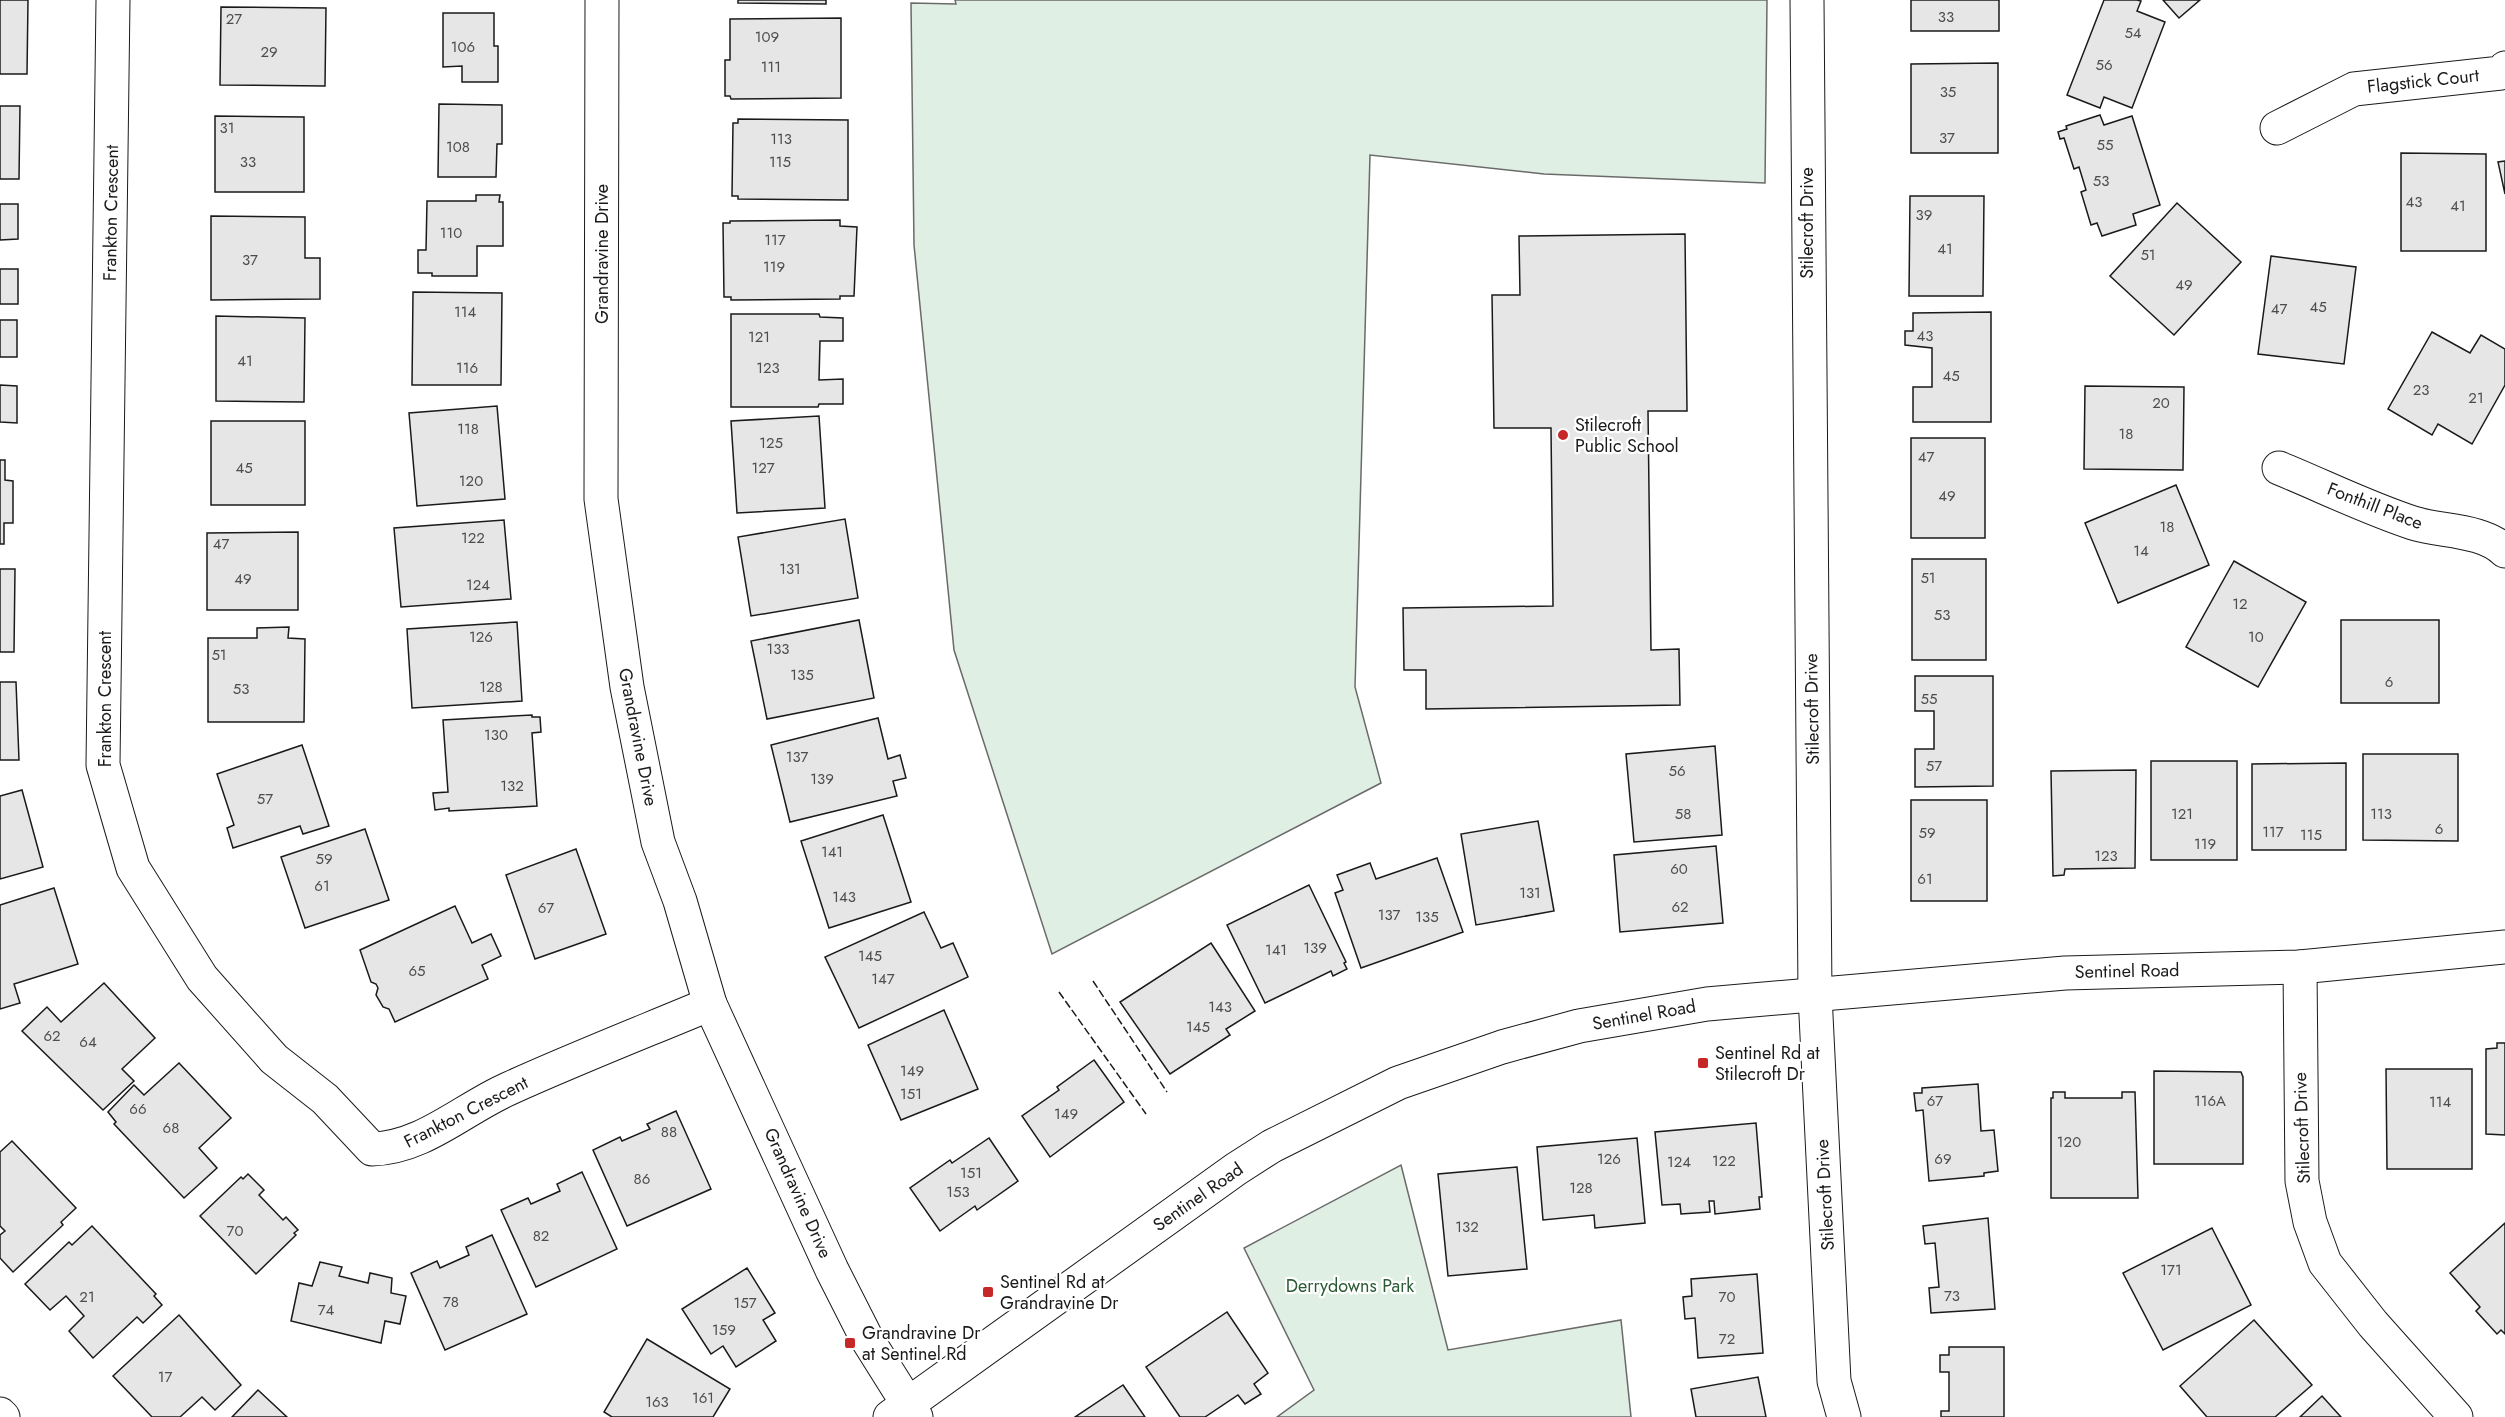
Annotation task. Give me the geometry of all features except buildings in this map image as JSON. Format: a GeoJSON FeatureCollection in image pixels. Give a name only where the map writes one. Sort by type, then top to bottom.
{"type":"FeatureCollection","features":[{"type":"Feature","properties":{"kind":"street","name":"Frankton Crescent"},"geometry":{"type":"LineString","coordinates":[[113,0],[103,765],[134,868],[202,978],[274,1059],[325,1099],[372,1149],[390,1149],[409,1143],[508,1089],[710,1004]]}},
{"type":"Feature","properties":{"kind":"street","name":"Grandravine Drive"},"geometry":{"type":"LineString","coordinates":[[602,0],[602,499],[627,687],[658,842],[680,901],[710,1004],[832,1270],[905,1412]]}},
{"type":"Feature","properties":{"kind":"street","name":"Stilecroft Drive"},"geometry":{"type":"LineString","coordinates":[[1807,0],[1815,995],[1834,1381],[1844,1417]]}},
{"type":"Feature","properties":{"kind":"street","name":"Flagstick Court"},"geometry":{"type":"LineString","coordinates":[[2277,128],[2354,89],[2501,72],[2505,68]]}},
{"type":"Feature","properties":{"kind":"street","name":"Fonthill Place"},"geometry":{"type":"LineString","coordinates":[[2279,468],[2413,523],[2474,535],[2499,545],[2505,551]]}},
{"type":"Feature","properties":{"kind":"street","name":"Sentinel Road"},"geometry":{"type":"LineString","coordinates":[[905,1412],[1236,1169],[1272,1146],[1398,1083],[1502,1047],[1579,1026],[1707,1004],[2065,973],[2301,967],[2505,947]]}},
{"type":"Feature","properties":{"kind":"street","name":"Stilecroft Drive"},"geometry":{"type":"LineString","coordinates":[[2301,967],[2302,1181],[2310,1222],[2325,1263],[2373,1324],[2456,1417]]}},
{"type":"Feature","properties":{"kind":"street"},"geometry":{"type":"LineString","coordinates":[[0,1414],[3,1417]]}},
{"type":"Feature","properties":{"kind":"green space"},"geometry":{"type":"Polygon","coordinates":[[[955,0],[1767,0],[1765,183],[1544,174],[1370,155],[1355,687],[1381,783],[1052,954],[954,650],[914,245],[911,3],[956,4],[955,0]]]}},
{"type":"Feature","properties":{"kind":"green space","name":"Derrydowns Park"},"geometry":{"type":"Polygon","coordinates":[[[1401,1165],[1448,1350],[1621,1320],[1631,1417],[1277,1417],[1314,1390],[1244,1248],[1401,1165]]]}},
{"type":"Feature","properties":{"kind":"fence"},"geometry":{"type":"LineString","coordinates":[[1093,981],[1167,1092]]}},
{"type":"Feature","properties":{"kind":"fence"},"geometry":{"type":"LineString","coordinates":[[1059,992],[1146,1114]]}},
{"type":"Feature","properties":{"kind":"place","name":"Stilecroft Public School"},"geometry":{"type":"Point","coordinates":[1563,435]}},
{"type":"Feature","properties":{"kind":"place","name":"Sentinel Rd at Stilecroft Dr"},"geometry":{"type":"Point","coordinates":[1703,1063]}},
{"type":"Feature","properties":{"kind":"place","name":"Sentinel Rd at Grandravine Dr"},"geometry":{"type":"Point","coordinates":[988,1292]}},
{"type":"Feature","properties":{"kind":"place","name":"Grandravine Dr at Sentinel Rd"},"geometry":{"type":"Point","coordinates":[850,1343]}}]}
